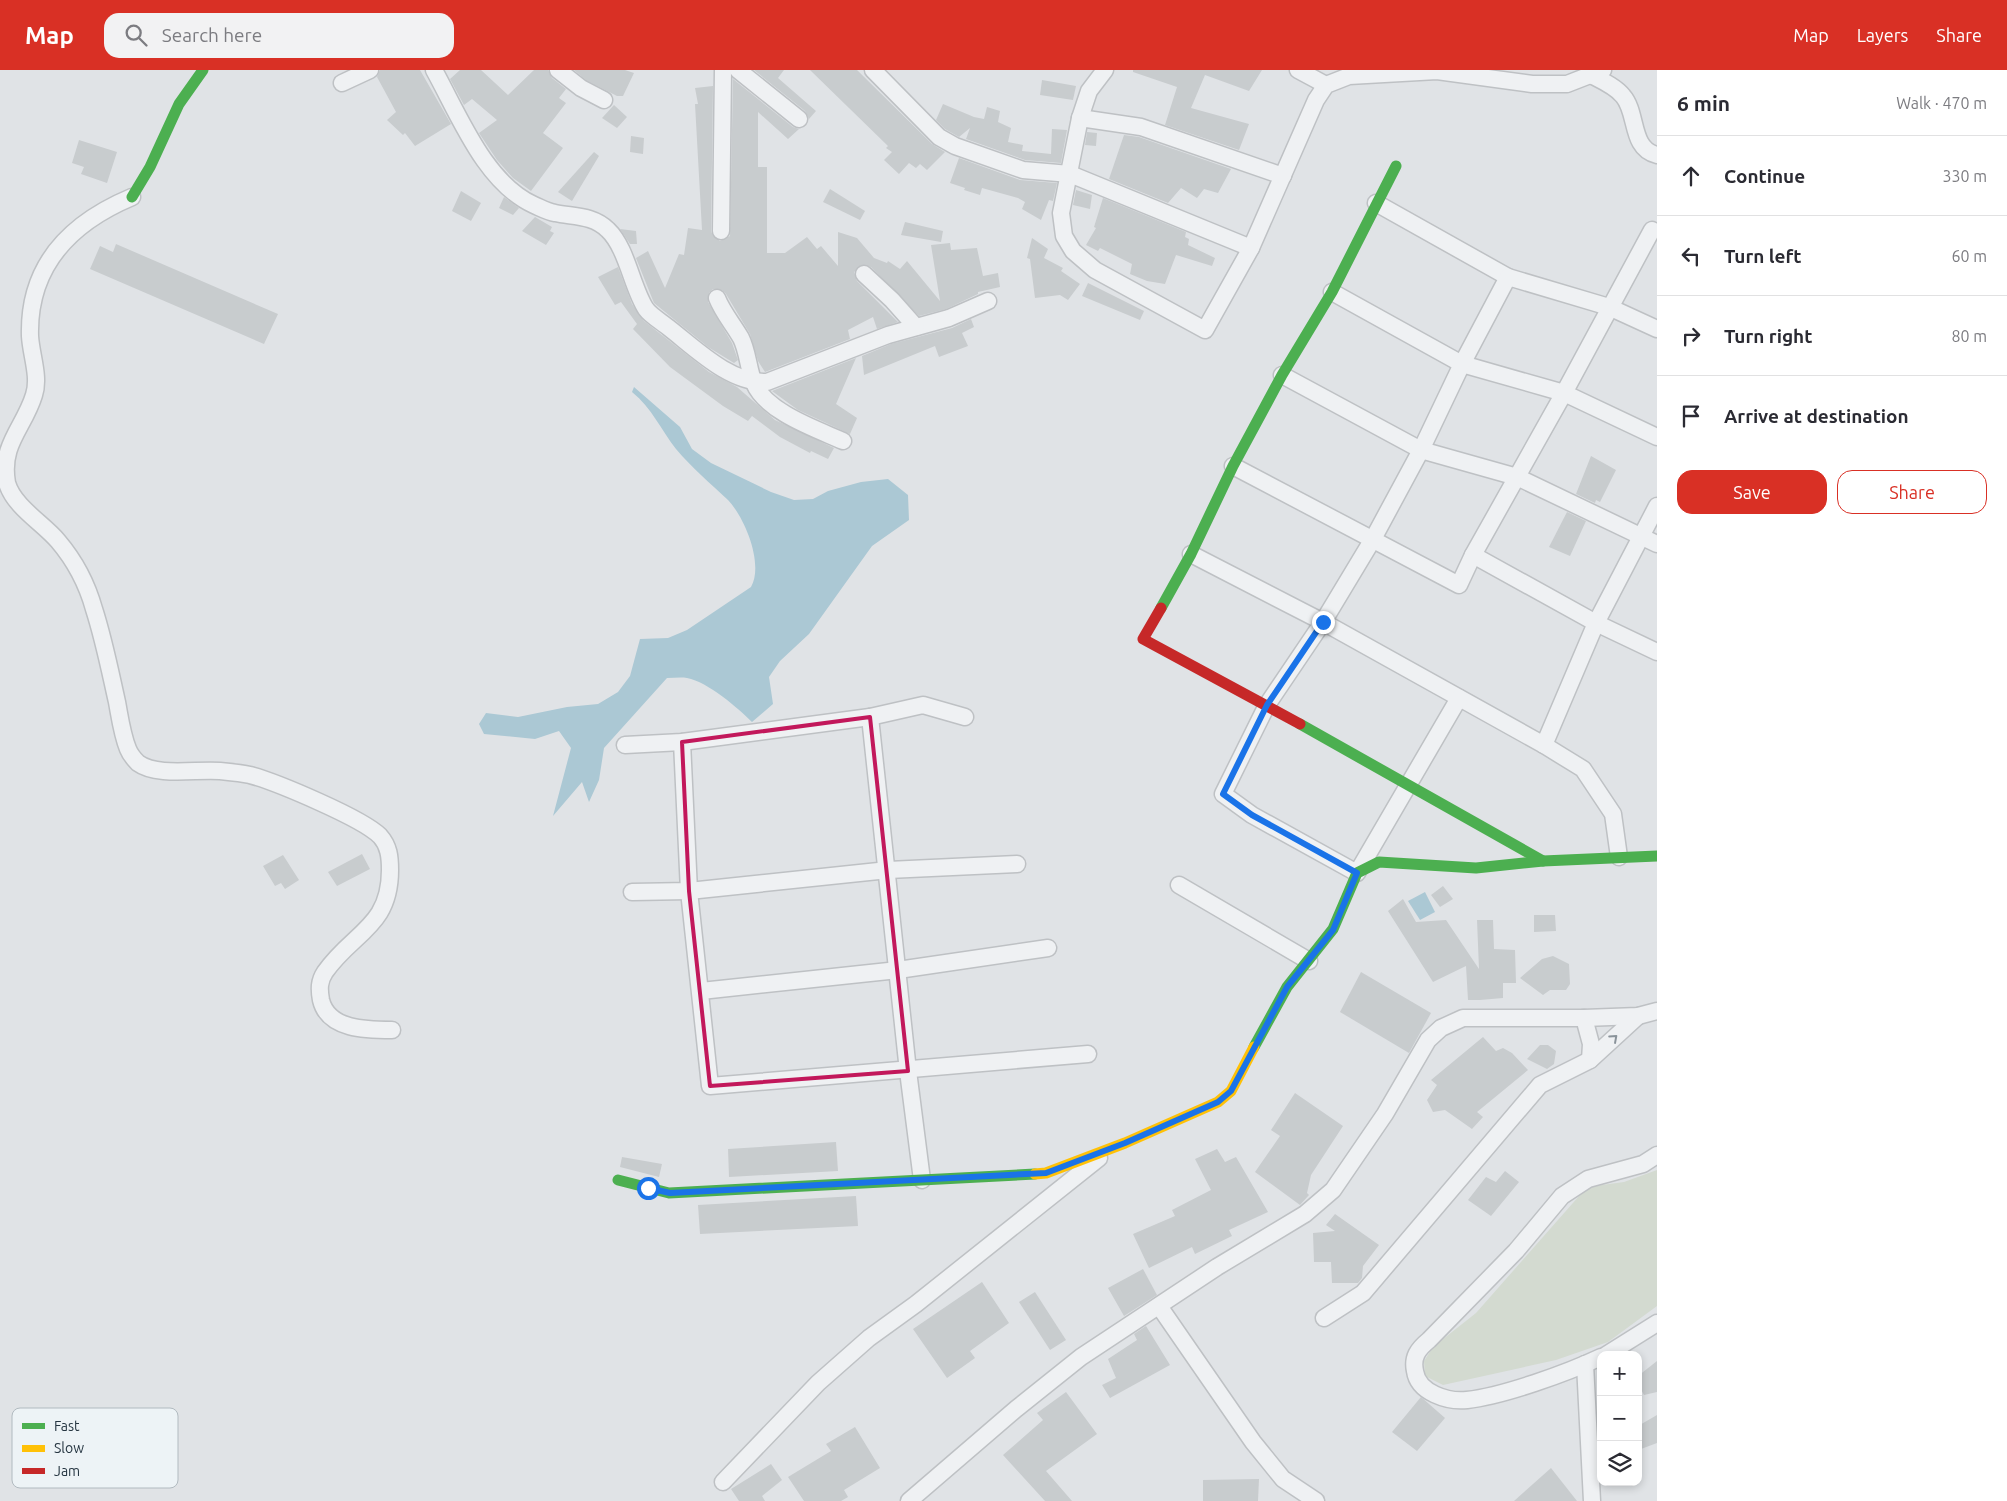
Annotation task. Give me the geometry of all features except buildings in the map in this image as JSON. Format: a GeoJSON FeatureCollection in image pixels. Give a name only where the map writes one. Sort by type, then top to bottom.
{"type":"FeatureCollection","features":[{"type":"Feature","properties":{"kind":"street"},"geometry":{"type":"LineString","coordinates":[[203,70],[195,78],[173,114],[149,168],[132,197],[108,207],[79,228],[48,259],[31,303],[30,336],[36,387],[33,399],[5,449],[3,466],[7,486],[17,501],[59,541],[75,564],[86,586],[105,648],[126,746],[137,762],[156,770],[216,771],[250,775],[334,809],[378,834],[386,844],[390,857],[390,882],[383,907],[374,923],[338,957],[324,973],[319,984],[323,1008],[332,1018],[344,1024],[365,1030],[392,1030]]}},
{"type":"Feature","properties":{"kind":"street"},"geometry":{"type":"LineString","coordinates":[[342,83],[370,70]]}},
{"type":"Feature","properties":{"kind":"street"},"geometry":{"type":"LineString","coordinates":[[434,70],[471,138],[498,181],[531,204],[554,213],[592,219],[609,230],[627,263],[646,310],[700,352],[734,374],[754,383],[767,382],[839,352],[949,318],[988,301]]}},
{"type":"Feature","properties":{"kind":"street"},"geometry":{"type":"LineString","coordinates":[[558,70],[581,88],[604,100]]}},
{"type":"Feature","properties":{"kind":"street"},"geometry":{"type":"LineString","coordinates":[[721,231],[723,70]]}},
{"type":"Feature","properties":{"kind":"street"},"geometry":{"type":"LineString","coordinates":[[738,70],[799,119]]}},
{"type":"Feature","properties":{"kind":"street"},"geometry":{"type":"LineString","coordinates":[[873,70],[938,137],[955,146],[1023,170],[1070,174],[1251,248]]}},
{"type":"Feature","properties":{"kind":"street"},"geometry":{"type":"LineString","coordinates":[[1104,70],[1089,91],[1080,118],[1061,213],[1064,236],[1072,251],[1095,270],[1205,330],[1251,248],[1316,100],[1326,85],[1349,76],[1437,70],[1532,84],[1567,84],[1598,73],[1624,96],[1638,138],[1650,153],[1657,155]]}},
{"type":"Feature","properties":{"kind":"street"},"geometry":{"type":"LineString","coordinates":[[1298,70],[1326,85]]}},
{"type":"Feature","properties":{"kind":"street"},"geometry":{"type":"LineString","coordinates":[[1080,118],[1141,127],[1283,176]]}},
{"type":"Feature","properties":{"kind":"street"},"geometry":{"type":"LineString","coordinates":[[1396,166],[1332,292],[1282,374],[1233,466],[1191,554],[1143,640],[1267,705],[1543,861]]}},
{"type":"Feature","properties":{"kind":"street"},"geometry":{"type":"LineString","coordinates":[[1376,204],[1508,277],[1609,307],[1657,329]]}},
{"type":"Feature","properties":{"kind":"street"},"geometry":{"type":"LineString","coordinates":[[1233,466],[1459,585],[1473,555],[1564,393],[1652,230]]}},
{"type":"Feature","properties":{"kind":"street"},"geometry":{"type":"LineString","coordinates":[[864,274],[892,300],[916,327]]}},
{"type":"Feature","properties":{"kind":"street"},"geometry":{"type":"LineString","coordinates":[[1357,873],[1252,815],[1223,794],[1267,705],[1323,622],[1373,539],[1421,450],[1462,364],[1508,277]]}},
{"type":"Feature","properties":{"kind":"street"},"geometry":{"type":"LineString","coordinates":[[1332,292],[1462,364],[1564,393],[1657,437]]}},
{"type":"Feature","properties":{"kind":"street"},"geometry":{"type":"LineString","coordinates":[[717,298],[724,314],[741,338],[754,383],[761,395],[785,414],[843,441]]}},
{"type":"Feature","properties":{"kind":"street"},"geometry":{"type":"LineString","coordinates":[[1282,374],[1421,450],[1517,477],[1657,544]]}},
{"type":"Feature","properties":{"kind":"street"},"geometry":{"type":"LineString","coordinates":[[1544,745],[1596,623],[1657,506]]}},
{"type":"Feature","properties":{"kind":"street"},"geometry":{"type":"LineString","coordinates":[[1191,554],[1323,622],[1583,768],[1613,814],[1619,857]]}},
{"type":"Feature","properties":{"kind":"street"},"geometry":{"type":"LineString","coordinates":[[1473,555],[1596,623],[1657,652]]}},
{"type":"Feature","properties":{"kind":"street"},"geometry":{"type":"LineString","coordinates":[[618,1180],[670,1193],[1046,1173],[1111,1149],[1218,1102],[1231,1091],[1287,987],[1333,930],[1357,873],[1459,698]]}},
{"type":"Feature","properties":{"kind":"street"},"geometry":{"type":"LineString","coordinates":[[625,745],[682,742],[870,717],[923,705],[965,717]]}},
{"type":"Feature","properties":{"kind":"street"},"geometry":{"type":"LineString","coordinates":[[870,717],[888,870],[908,1071],[922,1180]]}},
{"type":"Feature","properties":{"kind":"street"},"geometry":{"type":"LineString","coordinates":[[682,742],[689,891],[710,1086],[908,1071],[1088,1054]]}},
{"type":"Feature","properties":{"kind":"street"},"geometry":{"type":"LineString","coordinates":[[1357,873],[1379,862],[1476,868],[1543,861],[1657,856]]}},
{"type":"Feature","properties":{"kind":"street"},"geometry":{"type":"LineString","coordinates":[[632,892],[689,891],[888,870],[1017,864]]}},
{"type":"Feature","properties":{"kind":"street"},"geometry":{"type":"LineString","coordinates":[[1179,885],[1309,961]]}},
{"type":"Feature","properties":{"kind":"street"},"geometry":{"type":"LineString","coordinates":[[701,991],[898,970],[1048,948]]}},
{"type":"Feature","properties":{"kind":"street"},"geometry":{"type":"LineString","coordinates":[[909,1501],[1002,1420],[1074,1363],[1217,1267],[1306,1214],[1333,1190],[1385,1114],[1428,1040],[1442,1028],[1463,1018],[1584,1018],[1638,1016],[1657,1012]]}},
{"type":"Feature","properties":{"kind":"street"},"geometry":{"type":"LineString","coordinates":[[1324,1318],[1363,1293],[1540,1085],[1590,1060],[1638,1016]]}},
{"type":"Feature","properties":{"kind":"street"},"geometry":{"type":"LineString","coordinates":[[1584,1018],[1592,1044],[1590,1060]]}},
{"type":"Feature","properties":{"kind":"street"},"geometry":{"type":"LineString","coordinates":[[723,1482],[818,1383],[869,1338],[916,1304],[1111,1149]]}},
{"type":"Feature","properties":{"kind":"street"},"geometry":{"type":"LineString","coordinates":[[1597,1359],[1509,1390],[1466,1400],[1446,1399],[1426,1390],[1416,1378],[1413,1362],[1419,1348],[1516,1252],[1562,1196],[1588,1179],[1643,1164],[1657,1155]]}},
{"type":"Feature","properties":{"kind":"street"},"geometry":{"type":"LineString","coordinates":[[1159,1306],[1253,1442],[1283,1479],[1316,1501]]}},
{"type":"Feature","properties":{"kind":"street"},"geometry":{"type":"LineString","coordinates":[[1612,1351],[1657,1323]]}},
{"type":"Feature","properties":{"kind":"street"},"geometry":{"type":"LineString","coordinates":[[1585,1364],[1592,1501]]}},
{"type":"Feature","properties":{"kind":"highlighted area"},"geometry":{"type":"Polygon","coordinates":[[[870,717],[908,1071],[710,1086],[689,891],[682,742],[870,717]]]}},
{"type":"Feature","properties":{"kind":"shaded area"},"geometry":{"type":"Polygon","coordinates":[[[1657,1170],[1657,1306],[1608,1342],[1556,1360],[1443,1385],[1425,1376],[1424,1361],[1433,1347],[1476,1313],[1587,1187],[1624,1182],[1657,1170]]]}},
{"type":"Feature","properties":{"kind":"water"},"geometry":{"type":"Polygon","coordinates":[[[634,387],[680,427],[692,449],[711,463],[771,492],[794,500],[813,499],[828,491],[861,482],[888,479],[908,495],[909,520],[872,546],[809,634],[780,661],[769,677],[773,704],[752,722],[731,703],[695,680],[667,678],[604,748],[599,780],[589,802],[582,782],[553,816],[571,748],[559,731],[535,739],[484,734],[479,724],[486,713],[518,717],[567,707],[598,704],[618,692],[630,676],[640,639],[668,638],[687,630],[751,587],[754,577],[754,554],[741,518],[728,500],[676,449],[651,412],[632,392],[634,387]]]}},
{"type":"Feature","properties":{"kind":"water"},"geometry":{"type":"Polygon","coordinates":[[[1425,892],[1435,912],[1420,920],[1408,901],[1425,892]]]}},
{"type":"Feature","properties":{"kind":"traffic: fast"},"geometry":{"type":"LineString","coordinates":[[132,197],[150,167],[179,104],[203,70]]}},
{"type":"Feature","properties":{"kind":"traffic: fast"},"geometry":{"type":"LineString","coordinates":[[1161,608],[1191,554],[1233,466],[1282,375],[1332,292],[1396,166]]}},
{"type":"Feature","properties":{"kind":"traffic: fast"},"geometry":{"type":"LineString","coordinates":[[1300,724],[1543,861]]}},
{"type":"Feature","properties":{"kind":"traffic: fast"},"geometry":{"type":"LineString","coordinates":[[1254,1047],[1287,987],[1333,929],[1357,873],[1379,862],[1476,868],[1543,861],[1657,856]]}},
{"type":"Feature","properties":{"kind":"traffic: fast"},"geometry":{"type":"LineString","coordinates":[[618,1180],[669,1193],[1035,1174]]}},
{"type":"Feature","properties":{"kind":"traffic: slow"},"geometry":{"type":"LineString","coordinates":[[1035,1174],[1046,1173],[1125,1143],[1218,1102],[1231,1091],[1254,1047]]}},
{"type":"Feature","properties":{"kind":"traffic: jam"},"geometry":{"type":"LineString","coordinates":[[1161,608],[1143,639],[1300,724]]}},
{"type":"Feature","properties":{"kind":"route"},"geometry":{"type":"LineString","coordinates":[[648,1188],[670,1193],[1046,1173],[1125,1143],[1218,1102],[1231,1091],[1287,987],[1333,930],[1357,873],[1335,859],[1252,815],[1223,794],[1267,705],[1323,622]]}}]}
